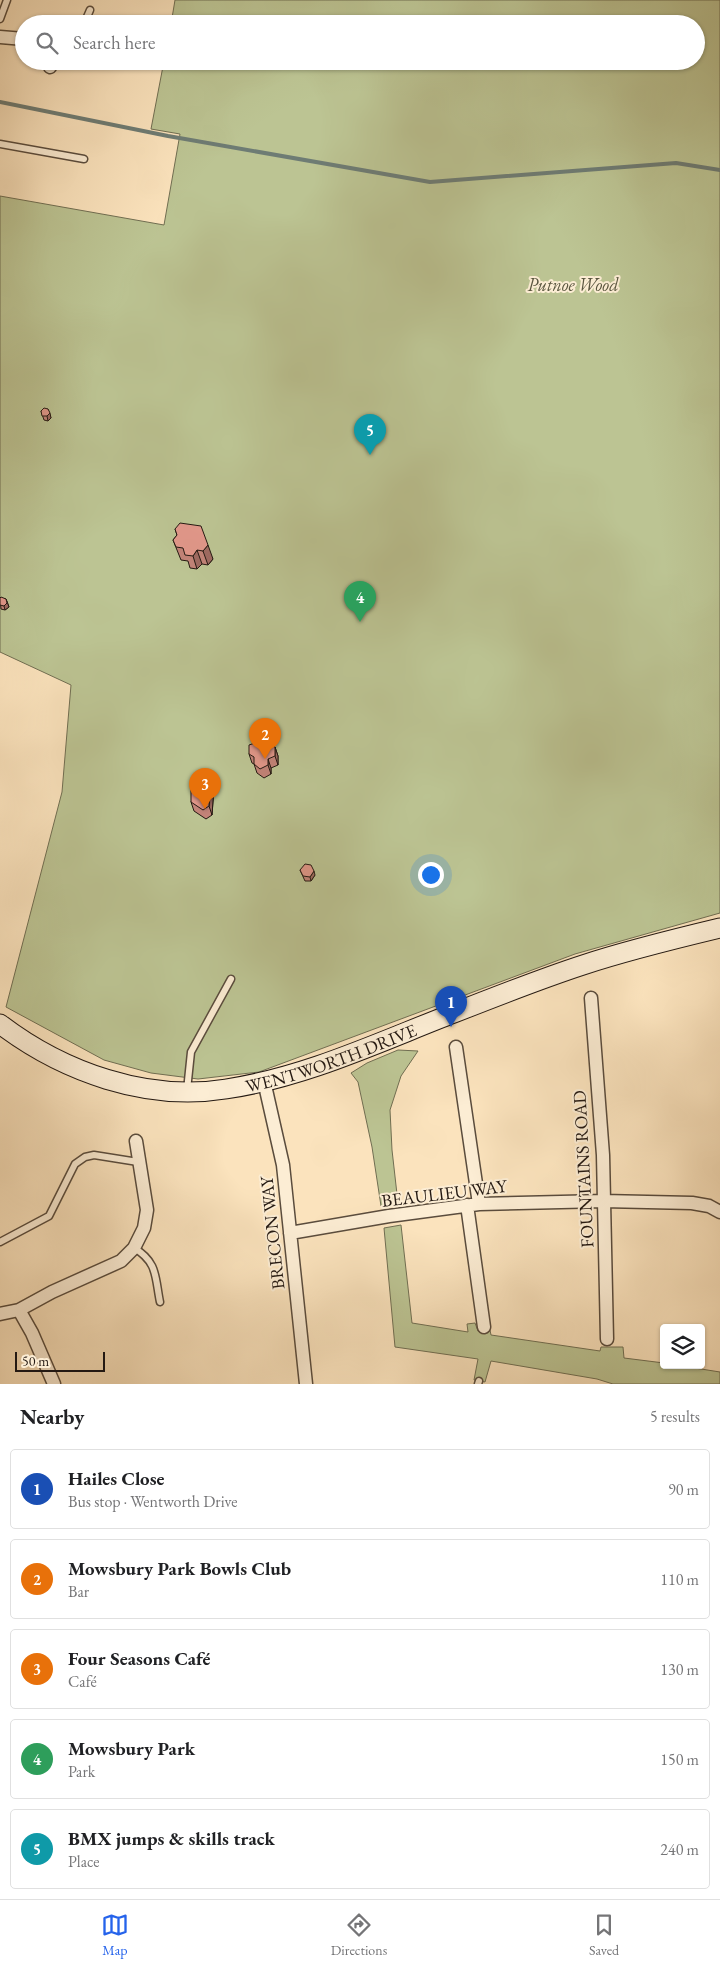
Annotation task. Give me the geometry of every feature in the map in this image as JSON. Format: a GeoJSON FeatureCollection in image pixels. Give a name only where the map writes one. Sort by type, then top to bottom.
{"type":"FeatureCollection","features":[{"type":"Feature","properties":{"kind":"street"},"geometry":{"type":"LineString","coordinates":[[0,37],[15,38]]}},
{"type":"Feature","properties":{"kind":"street","name":"WENTWORTH DRIVE"},"geometry":{"type":"LineString","coordinates":[[0,1024],[33,1047],[74,1068],[117,1083],[144,1088],[187,1092],[225,1090],[315,1067],[583,965],[720,928]]}},
{"type":"Feature","properties":{"kind":"street","name":"FOUNTAINS ROAD"},"geometry":{"type":"LineString","coordinates":[[591,998],[603,1155],[607,1339]]}},
{"type":"Feature","properties":{"kind":"street"},"geometry":{"type":"LineString","coordinates":[[456,1047],[484,1327]]}},
{"type":"Feature","properties":{"kind":"street","name":"BRECON WAY"},"geometry":{"type":"LineString","coordinates":[[264,1081],[283,1165],[306,1384]]}},
{"type":"Feature","properties":{"kind":"street"},"geometry":{"type":"LineString","coordinates":[[0,1314],[19,1310],[52,1292],[121,1261],[134,1248],[144,1228],[147,1210],[136,1141]]}},
{"type":"Feature","properties":{"kind":"street","name":"BEAULIEU WAY"},"geometry":{"type":"LineString","coordinates":[[290,1234],[473,1204],[603,1201],[692,1203],[709,1206],[720,1212]]}},
{"type":"Feature","properties":{"kind":"street"},"geometry":{"type":"LineString","coordinates":[[19,1310],[32,1333],[54,1384]]}},
{"type":"Feature","properties":{"kind":"lane"},"geometry":{"type":"LineString","coordinates":[[0,19],[7,0]]}},
{"type":"Feature","properties":{"kind":"lane"},"geometry":{"type":"LineString","coordinates":[[88,15],[90,10]]}},
{"type":"Feature","properties":{"kind":"lane"},"geometry":{"type":"LineString","coordinates":[[0,144],[84,159]]}},
{"type":"Feature","properties":{"kind":"lane"},"geometry":{"type":"LineString","coordinates":[[187,1092],[191,1052],[231,979]]}},
{"type":"Feature","properties":{"kind":"lane"},"geometry":{"type":"LineString","coordinates":[[0,1242],[49,1216],[75,1164],[85,1156],[94,1155],[138,1162]]}},
{"type":"Feature","properties":{"kind":"lane"},"geometry":{"type":"LineString","coordinates":[[134,1248],[146,1255],[153,1267],[160,1302]]}},
{"type":"Feature","properties":{"kind":"green space","name":"Putnoe Wood"},"geometry":{"type":"Polygon","coordinates":[[[175,0],[720,0],[720,913],[575,954],[259,1072],[198,1079],[151,1073],[104,1060],[6,1007],[62,792],[71,685],[0,652],[0,196],[164,225],[180,134],[151,129],[162,70],[705,70],[705,15],[172,15],[175,0]]]}},
{"type":"Feature","properties":{"kind":"green space"},"geometry":{"type":"Polygon","coordinates":[[[398,1050],[418,1051],[401,1076],[390,1110],[398,1203],[381,1206],[372,1147],[358,1082],[351,1073],[367,1063],[398,1050]]]}},
{"type":"Feature","properties":{"kind":"green space"},"geometry":{"type":"Polygon","coordinates":[[[401,1225],[412,1323],[468,1332],[467,1324],[475,1323],[478,1331],[490,1330],[491,1335],[600,1351],[601,1347],[623,1347],[624,1358],[660,1362],[660,1369],[701,1369],[720,1372],[720,1384],[613,1384],[597,1379],[491,1361],[485,1382],[474,1380],[478,1359],[395,1347],[384,1228],[401,1225]]]}},
{"type":"Feature","properties":{"kind":"building"},"geometry":{"type":"Polygon","coordinates":[[[44,408],[48,409],[50,413],[47,416],[42,416],[41,411],[44,408]]]}},
{"type":"Feature","properties":{"kind":"building"},"geometry":{"type":"Polygon","coordinates":[[[180,523],[201,526],[208,545],[203,551],[197,550],[193,556],[185,555],[183,548],[176,547],[173,540],[177,535],[175,529],[180,523]]]}},
{"type":"Feature","properties":{"kind":"building"},"geometry":{"type":"Polygon","coordinates":[[[1,597],[6,599],[7,603],[4,606],[0,605],[1,597]]]}},
{"type":"Feature","properties":{"kind":"building"},"geometry":{"type":"Polygon","coordinates":[[[263,732],[270,737],[269,744],[275,747],[275,756],[268,759],[268,765],[260,769],[254,764],[254,757],[249,754],[249,745],[255,743],[256,736],[263,732]]]}},
{"type":"Feature","properties":{"kind":"building"},"geometry":{"type":"Polygon","coordinates":[[[204,774],[210,779],[209,806],[203,810],[191,802],[191,788],[197,785],[198,778],[204,774]]]}},
{"type":"Feature","properties":{"kind":"building"},"geometry":{"type":"Polygon","coordinates":[[[305,864],[311,865],[314,871],[310,877],[303,876],[300,870],[305,864]]]}},
{"type":"Feature","properties":{"kind":"waterway"},"geometry":{"type":"LineString","coordinates":[[0,102],[168,136],[430,182],[676,163],[720,170]]}},
{"type":"Feature","properties":{"kind":"place","name":"BMX jumps & skills track"},"geometry":{"type":"Point","coordinates":[370,455]}},
{"type":"Feature","properties":{"kind":"place","name":"Mowsbury Park"},"geometry":{"type":"Point","coordinates":[360,622]}},
{"type":"Feature","properties":{"kind":"place","name":"Mowsbury Park Bowls Club"},"geometry":{"type":"Point","coordinates":[265,759]}},
{"type":"Feature","properties":{"kind":"place","name":"Four Seasons Café"},"geometry":{"type":"Point","coordinates":[205,809]}},
{"type":"Feature","properties":{"kind":"place","name":"Hailes Close"},"geometry":{"type":"Point","coordinates":[451,1027]}}]}
